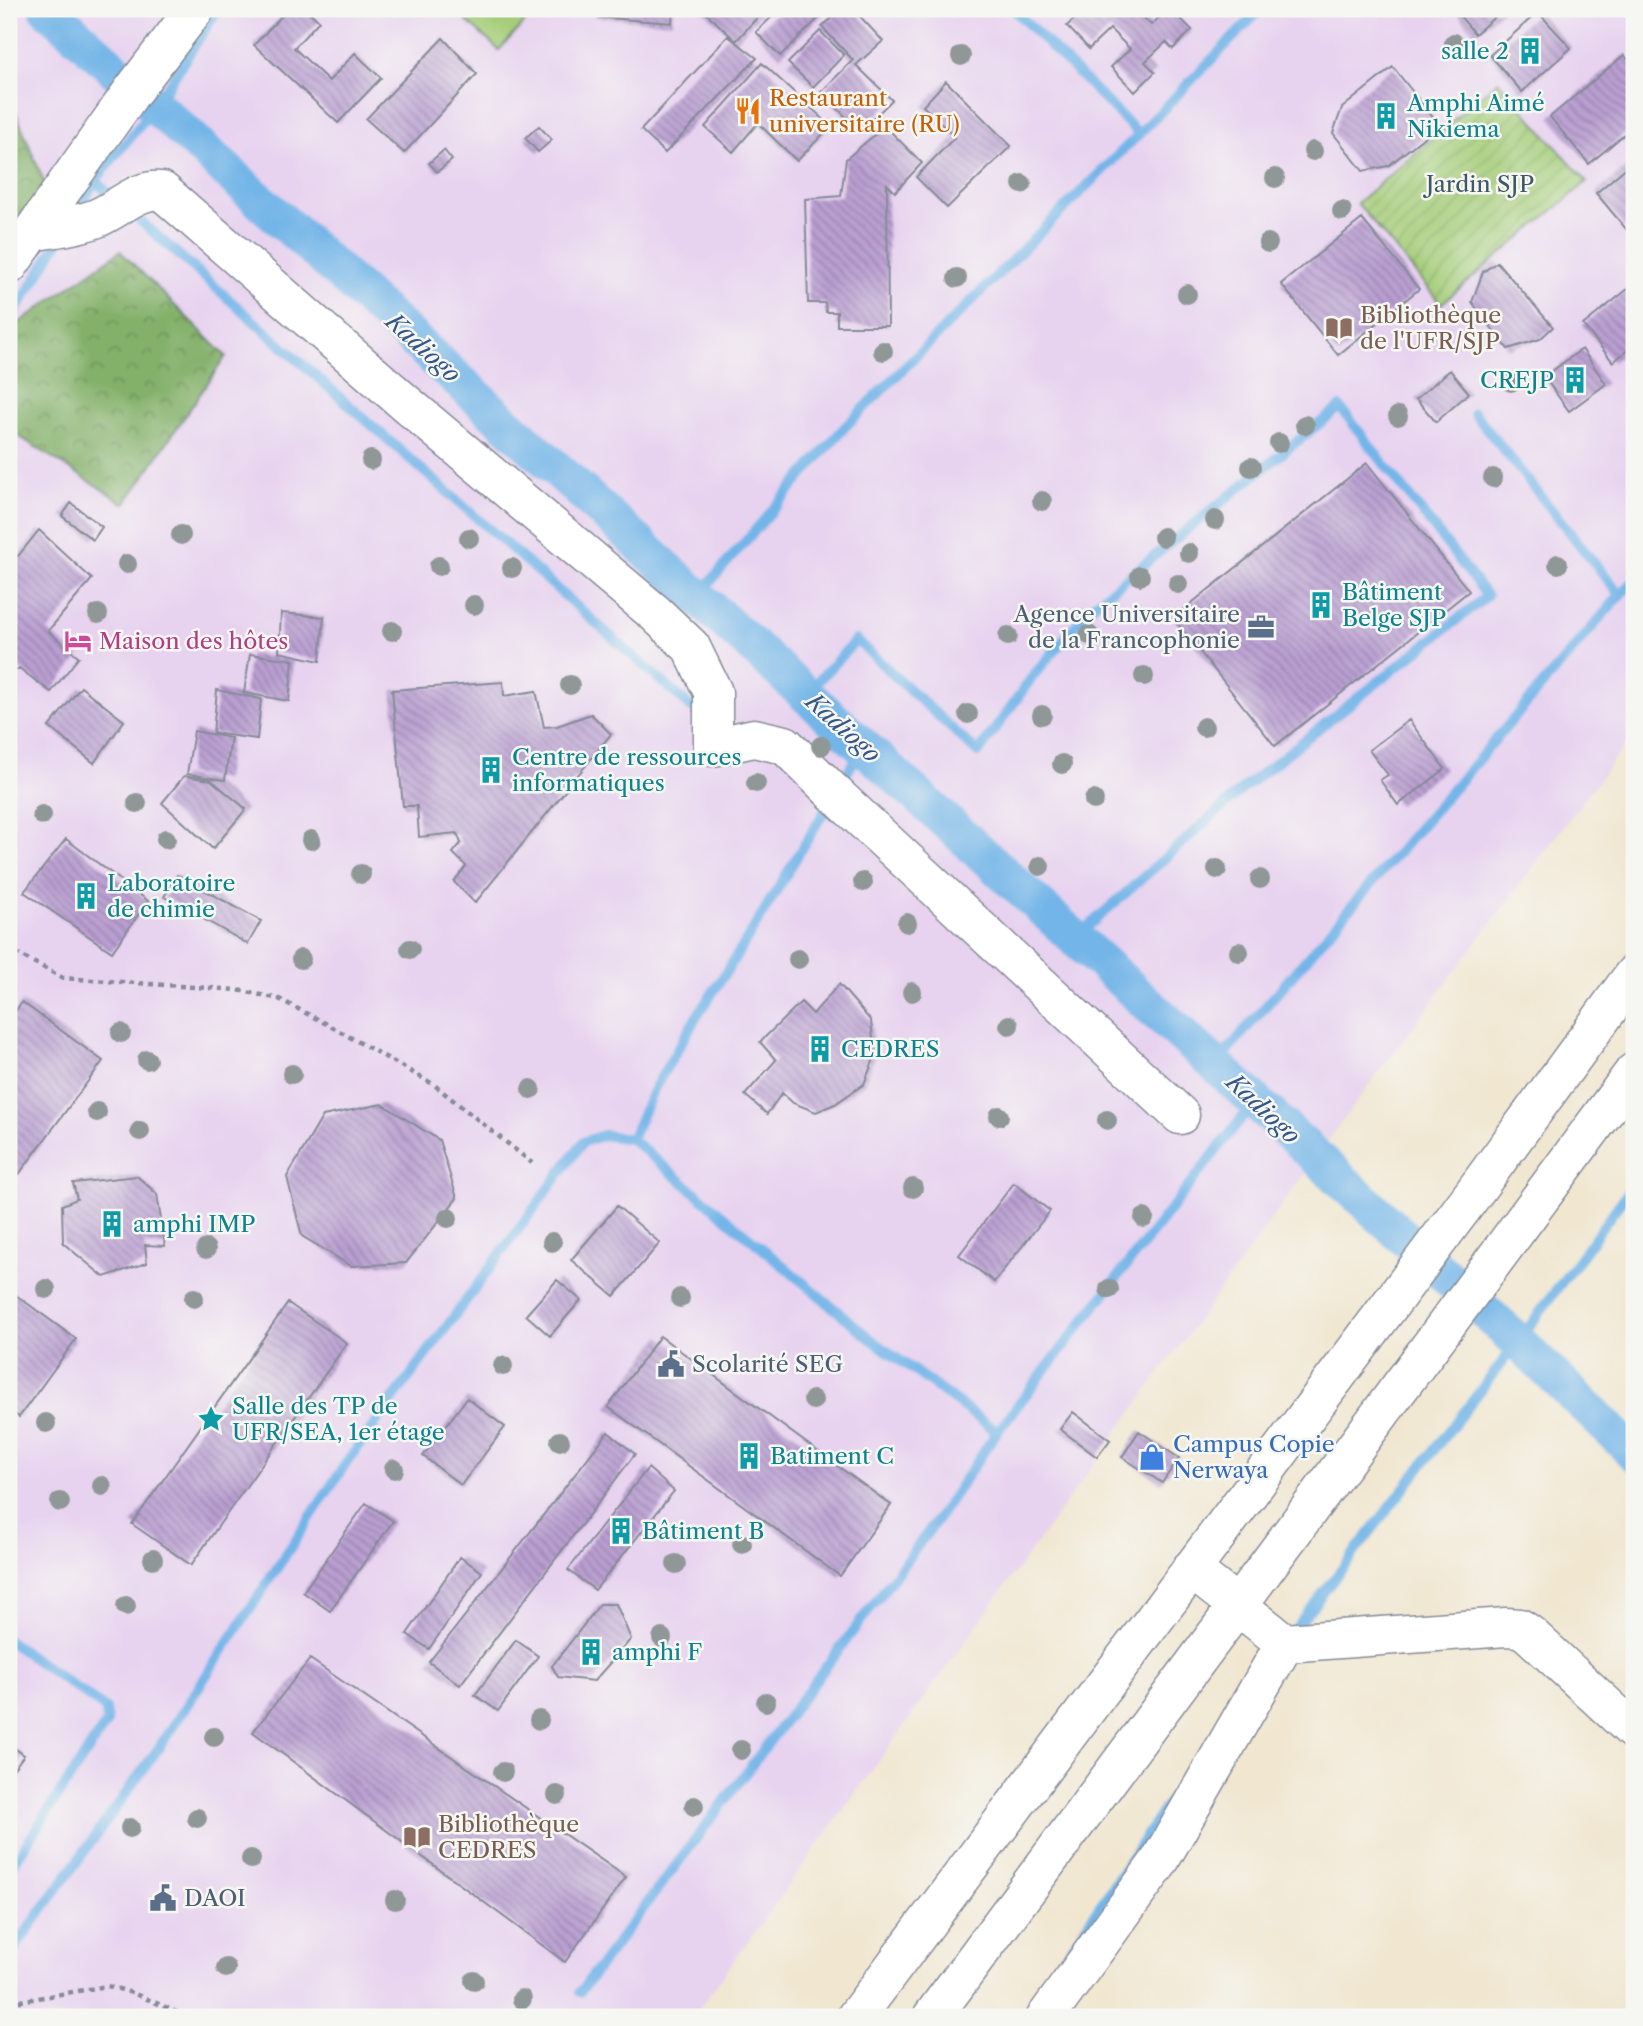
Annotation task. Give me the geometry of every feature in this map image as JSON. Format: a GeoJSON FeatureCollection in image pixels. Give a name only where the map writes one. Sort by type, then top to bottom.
{"type":"FeatureCollection","features":[{"type":"Feature","properties":{"kind":"main road"},"geometry":{"type":"LineString","coordinates":[[9,265],[70,177],[195,9]]}},
{"type":"Feature","properties":{"kind":"main road"},"geometry":{"type":"LineString","coordinates":[[32,232],[96,218],[142,193],[162,191],[414,410],[655,613],[691,647],[713,691],[713,747],[754,738],[785,745],[1180,1115]]}},
{"type":"Feature","properties":{"kind":"main road"},"geometry":{"type":"LineString","coordinates":[[856,2017],[1373,1328],[1634,974]]}},
{"type":"Feature","properties":{"kind":"main road"},"geometry":{"type":"LineString","coordinates":[[932,2017],[1634,1072]]}},
{"type":"Feature","properties":{"kind":"main road"},"geometry":{"type":"LineString","coordinates":[[1191,1569],[1285,1643],[1521,1628],[1634,1731]]}},
{"type":"Feature","properties":{"kind":"main road"},"geometry":{"type":"LineString","coordinates":[[1046,2017],[1159,1862],[1285,1643]]}},
{"type":"Feature","properties":{"kind":"path"},"geometry":{"type":"LineString","coordinates":[[9,945],[18,954],[64,978],[238,990],[279,999],[433,1084],[532,1163]]}},
{"type":"Feature","properties":{"kind":"path"},"geometry":{"type":"LineString","coordinates":[[9,2003],[107,1986],[158,2003],[187,2017]]}},
{"type":"Feature","properties":{"kind":"shaded area"},"geometry":{"type":"Polygon","coordinates":[[[9,9],[1634,9],[1634,733],[1352,1108],[693,2017],[9,2017],[9,9]]]}},
{"type":"Feature","properties":{"kind":"green space"},"geometry":{"type":"Polygon","coordinates":[[[453,9],[537,9],[499,50],[453,9]]]}},
{"type":"Feature","properties":{"kind":"green space","name":"Jardin SJP"},"geometry":{"type":"Polygon","coordinates":[[[1498,81],[1587,182],[1441,304],[1357,203],[1498,81]]]}},
{"type":"Feature","properties":{"kind":"green space"},"geometry":{"type":"Polygon","coordinates":[[[9,96],[49,194],[9,240],[9,96]]]}},
{"type":"Feature","properties":{"kind":"green space"},"geometry":{"type":"Polygon","coordinates":[[[120,251],[226,356],[125,504],[9,430],[9,330],[120,251]]]}},
{"type":"Feature","properties":{"kind":"building"},"geometry":{"type":"Polygon","coordinates":[[[288,9],[306,9],[319,21],[294,48],[329,81],[355,53],[381,78],[338,123],[254,45],[288,9]]]}},
{"type":"Feature","properties":{"kind":"building"},"geometry":{"type":"Polygon","coordinates":[[[596,9],[673,9],[672,23],[595,17],[596,9]]]}},
{"type":"Feature","properties":{"kind":"building"},"geometry":{"type":"Polygon","coordinates":[[[702,9],[765,9],[736,41],[702,9]]]}},
{"type":"Feature","properties":{"kind":"building"},"geometry":{"type":"Polygon","coordinates":[[[780,9],[828,9],[780,56],[756,32],[780,9]]]}},
{"type":"Feature","properties":{"kind":"building"},"geometry":{"type":"Polygon","coordinates":[[[841,9],[853,9],[883,41],[856,65],[892,100],[860,131],[821,92],[853,60],[822,27],[841,9]]]}},
{"type":"Feature","properties":{"kind":"building"},"geometry":{"type":"Polygon","coordinates":[[[1084,9],[1091,9],[1096,14],[1101,9],[1135,9],[1151,25],[1171,9],[1192,30],[1173,49],[1166,42],[1145,62],[1155,72],[1135,92],[1111,67],[1130,49],[1110,29],[1089,49],[1067,26],[1084,9]]]}},
{"type":"Feature","properties":{"kind":"building"},"geometry":{"type":"Polygon","coordinates":[[[1454,9],[1504,9],[1475,34],[1454,9]]]}},
{"type":"Feature","properties":{"kind":"building","name":"salle 2"},"geometry":{"type":"Polygon","coordinates":[[[1538,12],[1571,48],[1522,92],[1490,55],[1538,12]]]}},
{"type":"Feature","properties":{"kind":"building"},"geometry":{"type":"Polygon","coordinates":[[[820,31],[844,55],[813,87],[788,63],[820,31]]]}},
{"type":"Feature","properties":{"kind":"building"},"geometry":{"type":"Polygon","coordinates":[[[728,36],[757,58],[665,153],[641,130],[728,36]]]}},
{"type":"Feature","properties":{"kind":"building"},"geometry":{"type":"Polygon","coordinates":[[[443,38],[477,74],[404,153],[366,119],[443,38]]]}},
{"type":"Feature","properties":{"kind":"building"},"geometry":{"type":"Polygon","coordinates":[[[1624,55],[1634,66],[1634,126],[1589,164],[1550,117],[1624,55]]]}},
{"type":"Feature","properties":{"kind":"building"},"geometry":{"type":"Polygon","coordinates":[[[762,63],[831,126],[797,161],[758,123],[733,152],[705,127],[762,63]]]}},
{"type":"Feature","properties":{"kind":"building","name":"Amphi Aimé Nikiema"},"geometry":{"type":"Polygon","coordinates":[[[1393,67],[1439,125],[1388,166],[1363,171],[1333,133],[1342,108],[1393,67]]]}},
{"type":"Feature","properties":{"kind":"building"},"geometry":{"type":"Polygon","coordinates":[[[946,81],[1011,146],[947,208],[916,177],[955,137],[923,106],[946,81]]]}},
{"type":"Feature","properties":{"kind":"building"},"geometry":{"type":"Polygon","coordinates":[[[539,126],[552,140],[538,152],[525,138],[539,126]]]}},
{"type":"Feature","properties":{"kind":"building"},"geometry":{"type":"Polygon","coordinates":[[[885,126],[922,163],[895,192],[887,184],[888,326],[837,326],[837,312],[826,312],[825,303],[808,303],[805,199],[841,196],[846,159],[885,126]]]}},
{"type":"Feature","properties":{"kind":"building"},"geometry":{"type":"Polygon","coordinates":[[[444,150],[452,160],[437,172],[429,163],[444,150]]]}},
{"type":"Feature","properties":{"kind":"building"},"geometry":{"type":"Polygon","coordinates":[[[1634,161],[1634,233],[1631,235],[1596,193],[1634,161]]]}},
{"type":"Feature","properties":{"kind":"building"},"geometry":{"type":"Polygon","coordinates":[[[1362,219],[1419,289],[1338,355],[1281,284],[1362,219]]]}},
{"type":"Feature","properties":{"kind":"building"},"geometry":{"type":"Polygon","coordinates":[[[1497,262],[1553,327],[1540,339],[1508,349],[1472,302],[1483,272],[1497,262]]]}},
{"type":"Feature","properties":{"kind":"building"},"geometry":{"type":"Polygon","coordinates":[[[1634,284],[1634,345],[1613,362],[1583,325],[1634,284]]]}},
{"type":"Feature","properties":{"kind":"building","name":"CREJP"},"geometry":{"type":"Polygon","coordinates":[[[1582,349],[1606,384],[1569,411],[1544,377],[1582,349]]]}},
{"type":"Feature","properties":{"kind":"building"},"geometry":{"type":"Polygon","coordinates":[[[1450,370],[1469,393],[1436,422],[1416,399],[1450,370]]]}},
{"type":"Feature","properties":{"kind":"building","name":"Bâtiment Belge SJP"},"geometry":{"type":"Polygon","coordinates":[[[1367,463],[1469,591],[1275,746],[1173,618],[1367,463]]]}},
{"type":"Feature","properties":{"kind":"building"},"geometry":{"type":"Polygon","coordinates":[[[71,503],[102,527],[93,540],[62,516],[71,503]]]}},
{"type":"Feature","properties":{"kind":"building"},"geometry":{"type":"Polygon","coordinates":[[[39,530],[92,579],[48,631],[79,657],[51,692],[19,668],[9,676],[9,561],[19,555],[39,530]]]}},
{"type":"Feature","properties":{"kind":"building"},"geometry":{"type":"Polygon","coordinates":[[[281,613],[324,617],[320,661],[279,652],[281,613]]]}},
{"type":"Feature","properties":{"kind":"building"},"geometry":{"type":"Polygon","coordinates":[[[250,654],[293,660],[289,701],[244,693],[250,654]]]}},
{"type":"Feature","properties":{"kind":"building","name":"Centre de ressources informatiques"},"geometry":{"type":"Polygon","coordinates":[[[503,682],[504,696],[536,691],[544,727],[557,726],[591,714],[611,734],[475,903],[454,882],[466,866],[453,853],[461,843],[457,833],[419,837],[417,806],[403,806],[392,690],[503,682]]]}},
{"type":"Feature","properties":{"kind":"building"},"geometry":{"type":"Polygon","coordinates":[[[81,687],[124,721],[94,763],[49,727],[81,687]]]}},
{"type":"Feature","properties":{"kind":"building"},"geometry":{"type":"Polygon","coordinates":[[[217,690],[261,699],[257,739],[213,733],[217,690]]]}},
{"type":"Feature","properties":{"kind":"building"},"geometry":{"type":"Polygon","coordinates":[[[1409,720],[1445,769],[1398,805],[1380,780],[1388,775],[1369,750],[1409,720]]]}},
{"type":"Feature","properties":{"kind":"building"},"geometry":{"type":"Polygon","coordinates":[[[194,731],[231,738],[225,780],[187,774],[194,731]]]}},
{"type":"Feature","properties":{"kind":"building"},"geometry":{"type":"Polygon","coordinates":[[[184,776],[211,780],[246,809],[213,849],[162,803],[184,776]]]}},
{"type":"Feature","properties":{"kind":"building","name":"Laboratoire de chimie"},"geometry":{"type":"Polygon","coordinates":[[[66,839],[148,901],[112,952],[24,892],[66,839]]]}},
{"type":"Feature","properties":{"kind":"building"},"geometry":{"type":"Polygon","coordinates":[[[177,875],[261,921],[248,944],[164,897],[177,875]]]}},
{"type":"Feature","properties":{"kind":"building","name":"CEDRES"},"geometry":{"type":"Polygon","coordinates":[[[839,984],[871,1021],[875,1056],[864,1084],[835,1104],[816,1112],[793,1103],[782,1093],[767,1114],[745,1095],[776,1060],[760,1042],[801,1002],[813,1014],[839,984]]]}},
{"type":"Feature","properties":{"kind":"building"},"geometry":{"type":"Polygon","coordinates":[[[22,1002],[103,1061],[19,1174],[9,1167],[9,1020],[22,1002]]]}},
{"type":"Feature","properties":{"kind":"building"},"geometry":{"type":"Polygon","coordinates":[[[382,1104],[439,1140],[457,1198],[406,1263],[351,1266],[302,1236],[287,1177],[323,1116],[382,1104]]]}},
{"type":"Feature","properties":{"kind":"building","name":"amphi IMP"},"geometry":{"type":"Polygon","coordinates":[[[137,1176],[157,1194],[165,1246],[145,1245],[147,1263],[104,1277],[63,1243],[62,1205],[77,1199],[73,1183],[137,1176]]]}},
{"type":"Feature","properties":{"kind":"building"},"geometry":{"type":"Polygon","coordinates":[[[1014,1183],[1050,1211],[994,1282],[959,1255],[1014,1183]]]}},
{"type":"Feature","properties":{"kind":"building"},"geometry":{"type":"Polygon","coordinates":[[[617,1206],[660,1243],[614,1296],[571,1260],[617,1206]]]}},
{"type":"Feature","properties":{"kind":"building"},"geometry":{"type":"Polygon","coordinates":[[[557,1280],[581,1300],[550,1336],[526,1315],[557,1280]]]}},
{"type":"Feature","properties":{"kind":"building"},"geometry":{"type":"Polygon","coordinates":[[[9,1290],[76,1339],[19,1417],[9,1410],[9,1290]]]}},
{"type":"Feature","properties":{"kind":"building"},"geometry":{"type":"Polygon","coordinates":[[[288,1303],[347,1343],[191,1565],[132,1524],[288,1303]]]}},
{"type":"Feature","properties":{"kind":"building","name":"Batiment C"},"geometry":{"type":"Polygon","coordinates":[[[660,1336],[891,1505],[840,1576],[608,1407],[660,1336]]]}},
{"type":"Feature","properties":{"kind":"building"},"geometry":{"type":"Polygon","coordinates":[[[467,1398],[505,1427],[461,1485],[423,1456],[467,1398]]]}},
{"type":"Feature","properties":{"kind":"building"},"geometry":{"type":"Polygon","coordinates":[[[1073,1412],[1110,1440],[1097,1457],[1060,1429],[1073,1412]]]}},
{"type":"Feature","properties":{"kind":"building"},"geometry":{"type":"Polygon","coordinates":[[[1139,1431],[1179,1458],[1162,1483],[1122,1457],[1139,1431]]]}},
{"type":"Feature","properties":{"kind":"building"},"geometry":{"type":"Polygon","coordinates":[[[608,1432],[635,1454],[460,1685],[429,1662],[608,1432]]]}},
{"type":"Feature","properties":{"kind":"building","name":"Bâtiment B"},"geometry":{"type":"Polygon","coordinates":[[[648,1468],[674,1491],[595,1590],[568,1570],[648,1468]]]}},
{"type":"Feature","properties":{"kind":"building"},"geometry":{"type":"Polygon","coordinates":[[[366,1503],[393,1521],[330,1611],[303,1592],[366,1503]]]}},
{"type":"Feature","properties":{"kind":"building"},"geometry":{"type":"Polygon","coordinates":[[[460,1557],[482,1572],[429,1649],[407,1634],[460,1557]]]}},
{"type":"Feature","properties":{"kind":"building","name":"amphi F"},"geometry":{"type":"Polygon","coordinates":[[[600,1604],[616,1604],[631,1639],[594,1681],[558,1677],[552,1666],[600,1604]]]}},
{"type":"Feature","properties":{"kind":"building"},"geometry":{"type":"Polygon","coordinates":[[[516,1640],[538,1656],[498,1711],[475,1695],[516,1640]]]}},
{"type":"Feature","properties":{"kind":"building"},"geometry":{"type":"Polygon","coordinates":[[[310,1659],[626,1877],[565,1962],[253,1732],[310,1659]]]}},
{"type":"Feature","properties":{"kind":"building"},"geometry":{"type":"Polygon","coordinates":[[[9,1744],[24,1755],[9,1775],[9,1744]]]}},
{"type":"Feature","properties":{"kind":"waterway","name":"Kadiogo"},"geometry":{"type":"LineString","coordinates":[[48,9],[1255,1101],[1518,1342],[1634,1453]]}},
{"type":"Feature","properties":{"kind":"waterway"},"geometry":{"type":"LineString","coordinates":[[77,212],[95,181],[155,106],[218,9]]}},
{"type":"Feature","properties":{"kind":"waterway"},"geometry":{"type":"LineString","coordinates":[[1013,9],[1139,134]]}},
{"type":"Feature","properties":{"kind":"waterway"},"geometry":{"type":"LineString","coordinates":[[697,597],[844,428],[1261,9]]}},
{"type":"Feature","properties":{"kind":"waterway"},"geometry":{"type":"LineString","coordinates":[[95,181],[116,200]]}},
{"type":"Feature","properties":{"kind":"waterway"},"geometry":{"type":"LineString","coordinates":[[128,210],[693,709]]}},
{"type":"Feature","properties":{"kind":"waterway"},"geometry":{"type":"LineString","coordinates":[[9,322],[61,238]]}},
{"type":"Feature","properties":{"kind":"waterway"},"geometry":{"type":"LineString","coordinates":[[805,695],[856,640],[978,753],[1033,676],[1092,606],[1340,407],[1487,596],[1246,786],[1074,939]]}},
{"type":"Feature","properties":{"kind":"waterway"},"geometry":{"type":"LineString","coordinates":[[1474,413],[1620,595]]}},
{"type":"Feature","properties":{"kind":"waterway"},"geometry":{"type":"LineString","coordinates":[[1215,1065],[1634,581]]}},
{"type":"Feature","properties":{"kind":"waterway"},"geometry":{"type":"LineString","coordinates":[[631,1139],[655,1087],[862,747]]}},
{"type":"Feature","properties":{"kind":"waterway"},"geometry":{"type":"LineString","coordinates":[[580,1992],[937,1520],[997,1432],[1255,1101]]}},
{"type":"Feature","properties":{"kind":"waterway"},"geometry":{"type":"LineString","coordinates":[[9,1956],[158,1749],[346,1463],[583,1142],[604,1135],[631,1139],[871,1339],[997,1432]]}},
{"type":"Feature","properties":{"kind":"waterway"},"geometry":{"type":"LineString","coordinates":[[1292,1633],[1518,1342],[1634,1184]]}},
{"type":"Feature","properties":{"kind":"waterway"},"geometry":{"type":"LineString","coordinates":[[9,1641],[106,1709],[107,1722],[9,1870]]}},
{"type":"Feature","properties":{"kind":"waterway"},"geometry":{"type":"LineString","coordinates":[[1052,1977],[1193,1766]]}},
{"type":"Feature","properties":{"kind":"place","name":"salle 2"},"geometry":{"type":"Point","coordinates":[1530,51]}},
{"type":"Feature","properties":{"kind":"place","name":"Restaurant universitaire (RU)"},"geometry":{"type":"Point","coordinates":[748,111]}},
{"type":"Feature","properties":{"kind":"place","name":"Amphi Aimé Nikiema"},"geometry":{"type":"Point","coordinates":[1386,116]}},
{"type":"Feature","properties":{"kind":"place","name":"Bibliothèque de l'UFR/SJP"},"geometry":{"type":"Point","coordinates":[1339,328]}},
{"type":"Feature","properties":{"kind":"place","name":"CREJP"},"geometry":{"type":"Point","coordinates":[1575,380]}},
{"type":"Feature","properties":{"kind":"place","name":"Bâtiment Belge SJP"},"geometry":{"type":"Point","coordinates":[1321,605]}},
{"type":"Feature","properties":{"kind":"place","name":"Agence Universitaire de la Francophonie"},"geometry":{"type":"Point","coordinates":[1261,627]}},
{"type":"Feature","properties":{"kind":"place","name":"Maison des hôtes"},"geometry":{"type":"Point","coordinates":[78,641]}},
{"type":"Feature","properties":{"kind":"place","name":"Centre de ressources informatiques"},"geometry":{"type":"Point","coordinates":[491,770]}},
{"type":"Feature","properties":{"kind":"place","name":"Laboratoire de chimie"},"geometry":{"type":"Point","coordinates":[86,896]}},
{"type":"Feature","properties":{"kind":"place","name":"CEDRES"},"geometry":{"type":"Point","coordinates":[820,1049]}},
{"type":"Feature","properties":{"kind":"place","name":"amphi IMP"},"geometry":{"type":"Point","coordinates":[112,1224]}},
{"type":"Feature","properties":{"kind":"place","name":"Scolarité SEG"},"geometry":{"type":"Point","coordinates":[671,1364]}},
{"type":"Feature","properties":{"kind":"place","name":"Salle des TP de UFR/SEA, 1er étage"},"geometry":{"type":"Point","coordinates":[211,1419]}},
{"type":"Feature","properties":{"kind":"place","name":"Batiment C"},"geometry":{"type":"Point","coordinates":[749,1456]}},
{"type":"Feature","properties":{"kind":"place","name":"Campus Copie Nerwaya"},"geometry":{"type":"Point","coordinates":[1152,1457]}},
{"type":"Feature","properties":{"kind":"place","name":"Bâtiment B"},"geometry":{"type":"Point","coordinates":[621,1531]}},
{"type":"Feature","properties":{"kind":"place","name":"amphi F"},"geometry":{"type":"Point","coordinates":[591,1652]}},
{"type":"Feature","properties":{"kind":"place","name":"Bibliothèque CEDRES"},"geometry":{"type":"Point","coordinates":[417,1837]}},
{"type":"Feature","properties":{"kind":"place","name":"DAOI"},"geometry":{"type":"Point","coordinates":[163,1898]}}]}
